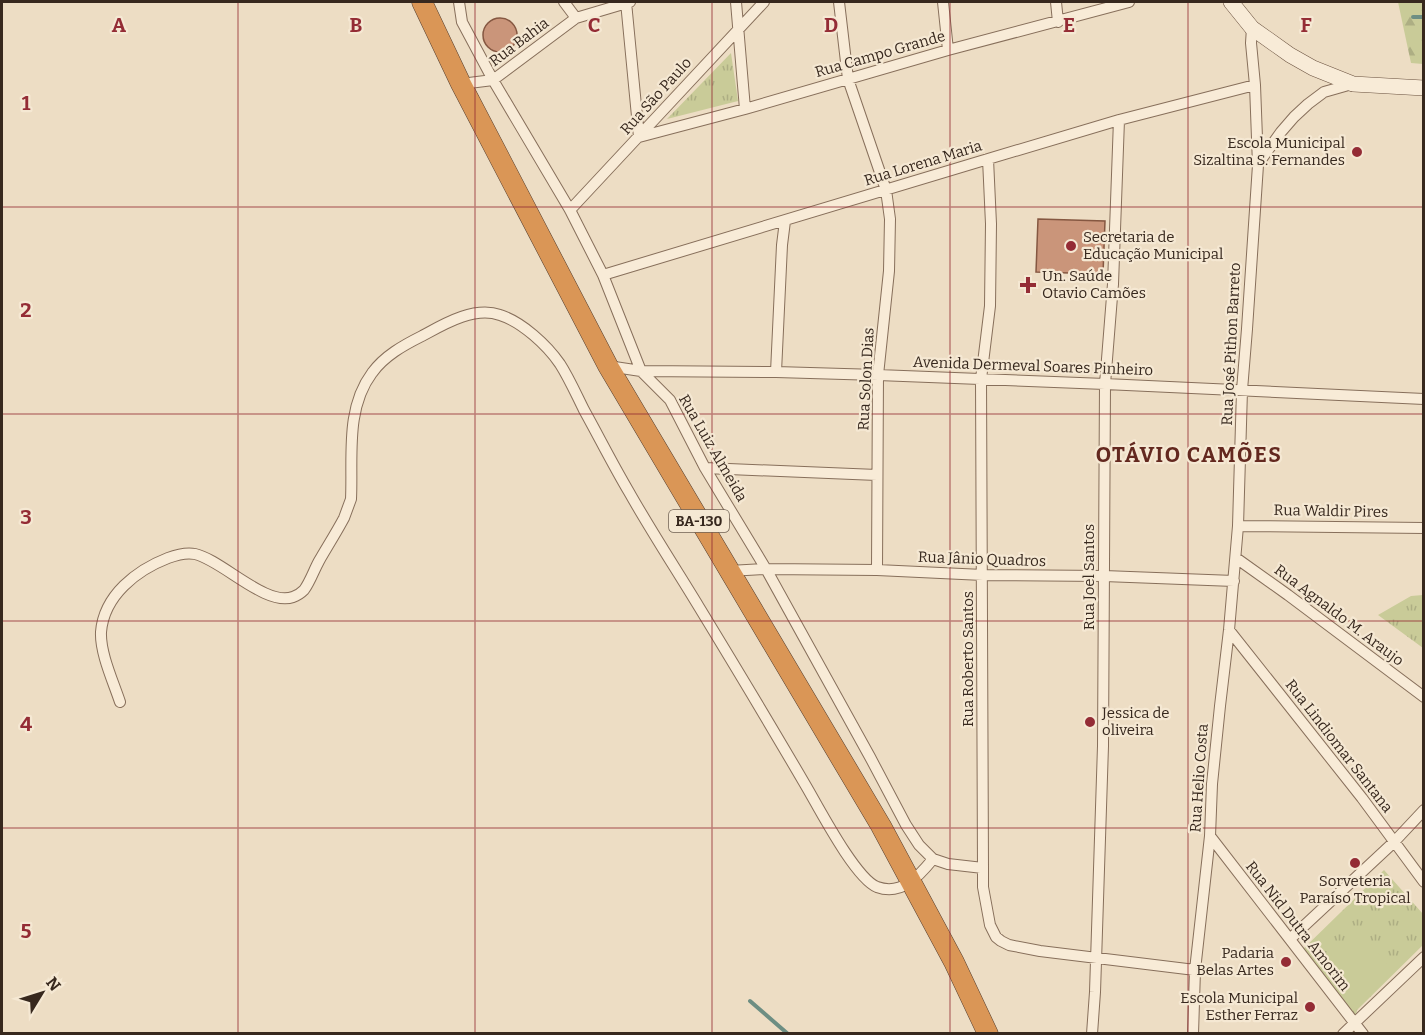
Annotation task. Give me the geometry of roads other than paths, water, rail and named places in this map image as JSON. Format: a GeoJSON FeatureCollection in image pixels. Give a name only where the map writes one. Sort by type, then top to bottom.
{"type":"FeatureCollection","features":[{"type":"Feature","properties":{"kind":"highway","name":"BA-130"},"geometry":{"type":"LineString","coordinates":[[422,2],[461,84],[608,366],[870,806],[954,962],[988,1034]]}},
{"type":"Feature","properties":{"kind":"street","name":"Rua Luiz Almeida"},"geometry":{"type":"LineString","coordinates":[[459,2],[462,22],[493,80],[570,210],[603,275],[641,371],[670,400],[705,468],[766,569],[906,825],[918,845],[933,859]]}},
{"type":"Feature","properties":{"kind":"street"},"geometry":{"type":"LineString","coordinates":[[564,2],[576,18]]}},
{"type":"Feature","properties":{"kind":"street"},"geometry":{"type":"LineString","coordinates":[[628,2],[639,137]]}},
{"type":"Feature","properties":{"kind":"street","name":"Rua Bahia"},"geometry":{"type":"LineString","coordinates":[[493,80],[576,18],[628,2]]}},
{"type":"Feature","properties":{"kind":"street"},"geometry":{"type":"LineString","coordinates":[[736,2],[745,109]]}},
{"type":"Feature","properties":{"kind":"street","name":"Rua São Paulo"},"geometry":{"type":"LineString","coordinates":[[570,210],[764,2]]}},
{"type":"Feature","properties":{"kind":"street","name":"Rua Solon Dias"},"geometry":{"type":"LineString","coordinates":[[839,2],[848,79],[886,190],[890,219],[889,271],[878,375],[877,570]]}},
{"type":"Feature","properties":{"kind":"street"},"geometry":{"type":"LineString","coordinates":[[944,2],[948,50]]}},
{"type":"Feature","properties":{"kind":"street"},"geometry":{"type":"LineString","coordinates":[[1056,2],[1058,22]]}},
{"type":"Feature","properties":{"kind":"street","name":"Rua Campo Grande"},"geometry":{"type":"LineString","coordinates":[[639,137],[948,50],[1129,2]]}},
{"type":"Feature","properties":{"kind":"street"},"geometry":{"type":"LineString","coordinates":[[1231,2],[1251,28],[1290,55],[1303,63],[1353,84]]}},
{"type":"Feature","properties":{"kind":"street","name":"Rua José Pithon Barreto"},"geometry":{"type":"LineString","coordinates":[[1238,526],[1242,390],[1258,165],[1251,28]]}},
{"type":"Feature","properties":{"kind":"street"},"geometry":{"type":"LineString","coordinates":[[461,84],[493,80]]}},
{"type":"Feature","properties":{"kind":"street"},"geometry":{"type":"LineString","coordinates":[[1258,165],[1294,117],[1324,92],[1353,84],[1424,87]]}},
{"type":"Feature","properties":{"kind":"street","name":"Rua Lorena Maria"},"geometry":{"type":"LineString","coordinates":[[603,275],[1119,120],[1255,85]]}},
{"type":"Feature","properties":{"kind":"street","name":"Rua Joel Santos"},"geometry":{"type":"LineString","coordinates":[[1092,1034],[1103,746],[1105,384],[1113,284],[1119,120]]}},
{"type":"Feature","properties":{"kind":"street","name":"Rua Roberto Santos"},"geometry":{"type":"LineString","coordinates":[[988,159],[991,224],[990,306],[981,379],[983,887],[990,925],[996,937],[1009,945],[1096,958]]}},
{"type":"Feature","properties":{"kind":"street"},"geometry":{"type":"LineString","coordinates":[[776,372],[785,221]]}},
{"type":"Feature","properties":{"kind":"street"},"geometry":{"type":"LineString","coordinates":[[120,702],[103,650],[101,634],[103,622],[112,602],[128,581],[161,561],[185,553],[193,553],[209,559],[268,594],[286,598],[303,591],[349,506],[354,421],[360,394],[372,373],[394,352],[443,325],[476,314],[498,314],[536,338],[560,364],[630,494],[824,818],[862,876],[876,886],[889,889],[912,882],[933,859],[948,864],[982,868]]}},
{"type":"Feature","properties":{"kind":"street","name":"Avenida Dermeval Soares Pinheiro"},"geometry":{"type":"LineString","coordinates":[[608,366],[641,371],[878,375],[1424,399]]}},
{"type":"Feature","properties":{"kind":"street"},"geometry":{"type":"LineString","coordinates":[[705,468],[877,475]]}},
{"type":"Feature","properties":{"kind":"street","name":"Rua Waldir Pires"},"geometry":{"type":"LineString","coordinates":[[1238,526],[1424,528]]}},
{"type":"Feature","properties":{"kind":"street","name":"Rua Helio Costa"},"geometry":{"type":"LineString","coordinates":[[1193,1034],[1195,970],[1210,836],[1212,784],[1238,526]]}},
{"type":"Feature","properties":{"kind":"street","name":"Rua Agnaldo M. Araujo"},"geometry":{"type":"LineString","coordinates":[[1236,558],[1424,697]]}},
{"type":"Feature","properties":{"kind":"street","name":"Rua Jânio Quadros"},"geometry":{"type":"LineString","coordinates":[[729,571],[877,570],[1234,581]]}},
{"type":"Feature","properties":{"kind":"street","name":"Rua Lindiomar Santana"},"geometry":{"type":"LineString","coordinates":[[1229,630],[1362,798],[1424,882]]}},
{"type":"Feature","properties":{"kind":"street"},"geometry":{"type":"LineString","coordinates":[[1290,939],[1394,842],[1424,810]]}},
{"type":"Feature","properties":{"kind":"street","name":"Rua Nid Dutra Amorim"},"geometry":{"type":"LineString","coordinates":[[1210,836],[1363,1034]]}},
{"type":"Feature","properties":{"kind":"street"},"geometry":{"type":"LineString","coordinates":[[1343,1034],[1424,957]]}},
{"type":"Feature","properties":{"kind":"street"},"geometry":{"type":"LineString","coordinates":[[1096,958],[1195,970]]}},
{"type":"Feature","properties":{"kind":"waterway"},"geometry":{"type":"LineString","coordinates":[[1413,17],[1424,17]]}},
{"type":"Feature","properties":{"kind":"waterway"},"geometry":{"type":"LineString","coordinates":[[750,1001],[788,1034]]}},
{"type":"Feature","properties":{"kind":"place","name":"Escola Municipal Sizaltina S. Fernandes"},"geometry":{"type":"Point","coordinates":[1357,152]}},
{"type":"Feature","properties":{"kind":"place","name":"Secretaria de Educação Municipal"},"geometry":{"type":"Point","coordinates":[1071,246]}},
{"type":"Feature","properties":{"kind":"place","name":"Un. Saúde Otavio Camões"},"geometry":{"type":"Point","coordinates":[1028,285]}},
{"type":"Feature","properties":{"kind":"place","name":"Jessica de oliveira"},"geometry":{"type":"Point","coordinates":[1090,722]}},
{"type":"Feature","properties":{"kind":"place","name":"Sorveteria Paraíso Tropical"},"geometry":{"type":"Point","coordinates":[1355,863]}},
{"type":"Feature","properties":{"kind":"place","name":"Padaria Belas Artes"},"geometry":{"type":"Point","coordinates":[1286,962]}},
{"type":"Feature","properties":{"kind":"place","name":"Escola Municipal Esther Ferraz"},"geometry":{"type":"Point","coordinates":[1310,1007]}},
{"type":"Feature","properties":{"kind":"district","name":"OTÁVIO CAMÕES"},"geometry":{"type":"Point","coordinates":[1189,455]}}]}
